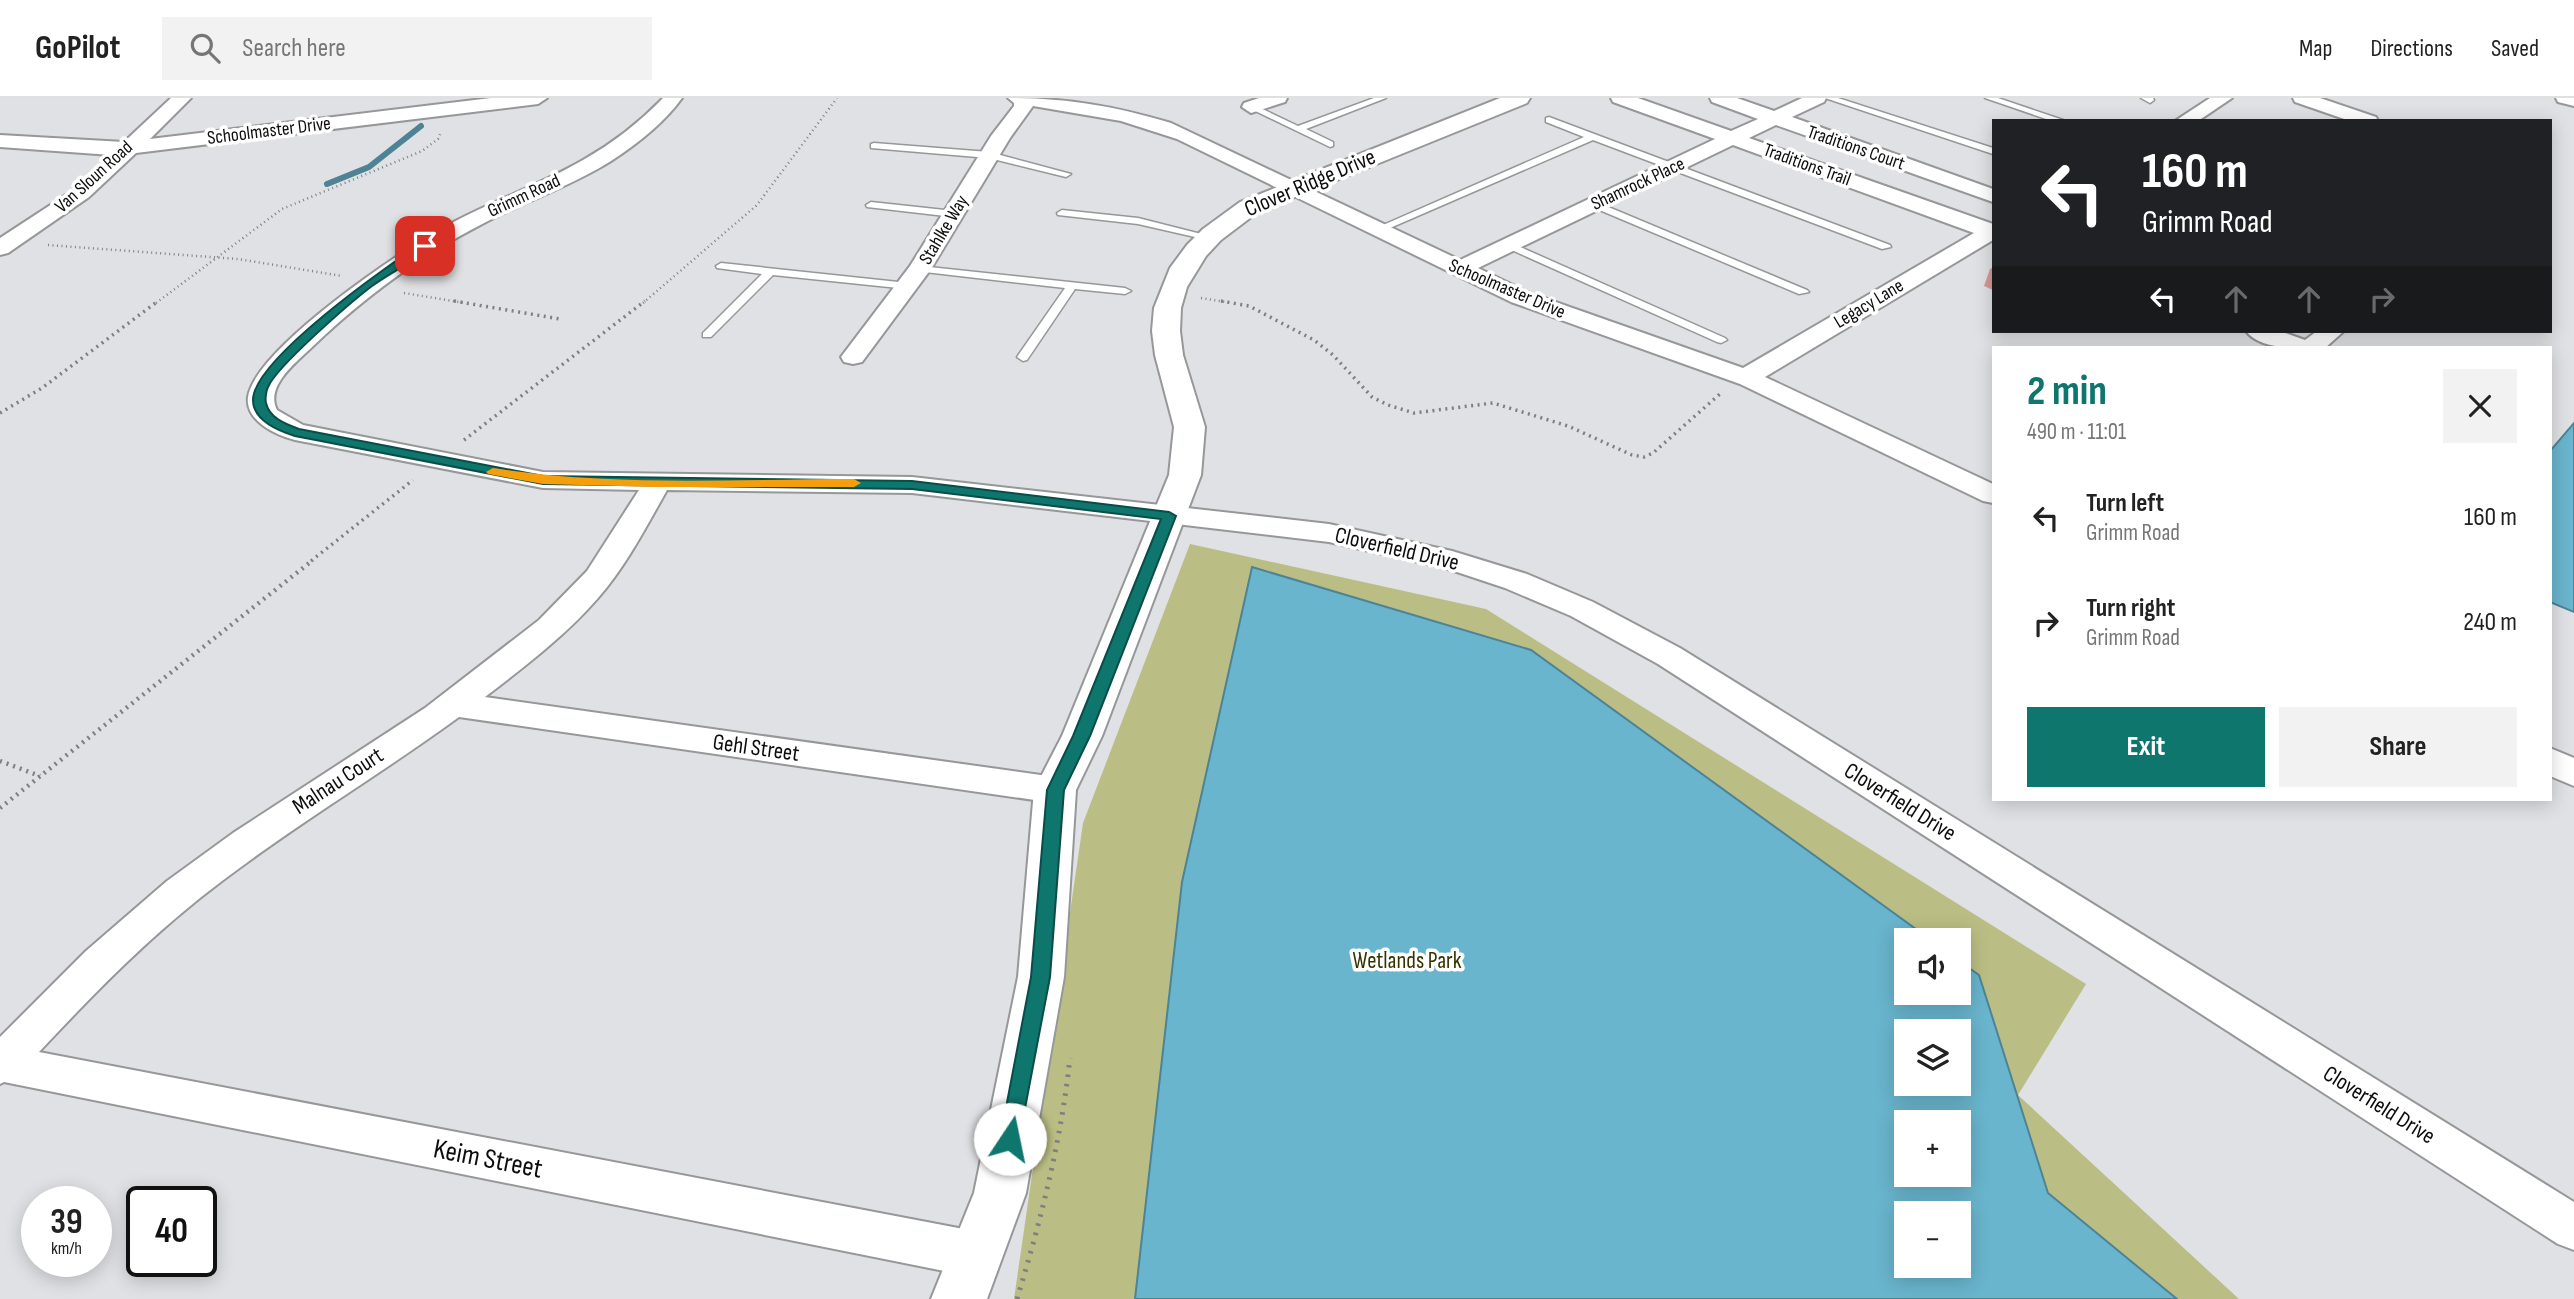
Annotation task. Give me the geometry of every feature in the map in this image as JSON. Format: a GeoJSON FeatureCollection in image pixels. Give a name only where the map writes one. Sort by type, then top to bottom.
{"type":"FeatureCollection","features":[{"type":"Feature","properties":{"kind":"street","name":"Van Sloun Road"},"geometry":{"type":"LineString","coordinates":[[4,245],[82,192],[182,98]]}},
{"type":"Feature","properties":{"kind":"street","name":"Schoolmaster Drive"},"geometry":{"type":"LineString","coordinates":[[0,141],[126,148],[538,98]]}},
{"type":"Feature","properties":{"kind":"street","name":"Grimm Road"},"geometry":{"type":"LineString","coordinates":[[673,98],[654,119],[618,148],[588,166],[435,241],[369,284],[331,314],[273,372],[262,387],[259,401],[264,413],[277,424],[295,432],[543,480],[912,485],[1169,516]]}},
{"type":"Feature","properties":{"kind":"street","name":"Schoolmaster Drive"},"geometry":{"type":"LineString","coordinates":[[1017,98],[1108,111],[1162,126],[1519,297],[1746,377],[1992,495]]}},
{"type":"Feature","properties":{"kind":"street","name":"Stahlke Way"},"geometry":{"type":"LineString","coordinates":[[853,357],[914,278],[989,155],[1023,107],[1025,98]]}},
{"type":"Feature","properties":{"kind":"street"},"geometry":{"type":"LineString","coordinates":[[1251,107],[1278,98]]}},
{"type":"Feature","properties":{"kind":"street","name":"Clover Ridge Drive"},"geometry":{"type":"LineString","coordinates":[[959,1299],[974,1254],[1000,1193],[1041,977],[1055,790],[1082,736],[1185,475],[1191,438],[1186,407],[1169,355],[1165,327],[1168,299],[1177,275],[1208,237],[1249,206],[1519,98]]}},
{"type":"Feature","properties":{"kind":"street","name":"Traditions Trail"},"geometry":{"type":"LineString","coordinates":[[1620,98],[1992,232]]}},
{"type":"Feature","properties":{"kind":"street","name":"Traditions Court"},"geometry":{"type":"LineString","coordinates":[[1719,98],[1992,196]]}},
{"type":"Feature","properties":{"kind":"street","name":"Shamrock Place"},"geometry":{"type":"LineString","coordinates":[[1458,269],[1817,98]]}},
{"type":"Feature","properties":{"kind":"street"},"geometry":{"type":"LineString","coordinates":[[2187,119],[2223,98]]}},
{"type":"Feature","properties":{"kind":"street"},"geometry":{"type":"LineString","coordinates":[[2302,98],[2363,119]]}},
{"type":"Feature","properties":{"kind":"street"},"geometry":{"type":"LineString","coordinates":[[2565,98],[2574,100]]}},
{"type":"Feature","properties":{"kind":"street","name":"Legacy Lane"},"geometry":{"type":"LineString","coordinates":[[1746,377],[1992,233]]}},
{"type":"Feature","properties":{"kind":"street"},"geometry":{"type":"LineString","coordinates":[[2263,333],[2299,346]]}},
{"type":"Feature","properties":{"kind":"street"},"geometry":{"type":"LineString","coordinates":[[2313,346],[2329,333]]}},
{"type":"Feature","properties":{"kind":"street","name":"Malnau Court"},"geometry":{"type":"LineString","coordinates":[[1,1064],[72,988],[206,872],[280,819],[456,705],[540,637],[588,590],[621,545],[657,483]]}},
{"type":"Feature","properties":{"kind":"street","name":"Cloverfield Drive"},"geometry":{"type":"LineString","coordinates":[[1169,516],[1329,533],[1391,545],[1452,560],[1516,581],[1582,608],[1680,663],[2574,1228]]}},
{"type":"Feature","properties":{"kind":"street","name":"Gehl Street"},"geometry":{"type":"LineString","coordinates":[[456,705],[1055,790]]}},
{"type":"Feature","properties":{"kind":"street"},"geometry":{"type":"LineString","coordinates":[[2552,762],[2574,773]]}},
{"type":"Feature","properties":{"kind":"street","name":"Keim Street"},"geometry":{"type":"LineString","coordinates":[[1,1064],[974,1254]]}},
{"type":"Feature","properties":{"kind":"lane"},"geometry":{"type":"LineString","coordinates":[[1298,129],[1382,98]]}},
{"type":"Feature","properties":{"kind":"lane"},"geometry":{"type":"LineString","coordinates":[[1829,98],[1992,151]]}},
{"type":"Feature","properties":{"kind":"lane"},"geometry":{"type":"LineString","coordinates":[[1989,98],[2056,119]]}},
{"type":"Feature","properties":{"kind":"lane"},"geometry":{"type":"LineString","coordinates":[[1251,107],[1329,144]]}},
{"type":"Feature","properties":{"kind":"lane"},"geometry":{"type":"LineString","coordinates":[[1549,120],[1886,247]]}},
{"type":"Feature","properties":{"kind":"lane"},"geometry":{"type":"LineString","coordinates":[[1379,229],[1591,137]]}},
{"type":"Feature","properties":{"kind":"lane"},"geometry":{"type":"LineString","coordinates":[[874,146],[989,155],[1066,174]]}},
{"type":"Feature","properties":{"kind":"lane"},"geometry":{"type":"LineString","coordinates":[[1594,204],[1803,292]]}},
{"type":"Feature","properties":{"kind":"lane"},"geometry":{"type":"LineString","coordinates":[[871,205],[954,214]]}},
{"type":"Feature","properties":{"kind":"lane"},"geometry":{"type":"LineString","coordinates":[[1062,213],[1138,221],[1208,237]]}},
{"type":"Feature","properties":{"kind":"lane"},"geometry":{"type":"LineString","coordinates":[[1509,245],[1721,340]]}},
{"type":"Feature","properties":{"kind":"lane"},"geometry":{"type":"LineString","coordinates":[[721,266],[1125,291]]}},
{"type":"Feature","properties":{"kind":"lane"},"geometry":{"type":"LineString","coordinates":[[707,335],[771,271]]}},
{"type":"Feature","properties":{"kind":"lane"},"geometry":{"type":"LineString","coordinates":[[1023,357],[1072,286]]}},
{"type":"Feature","properties":{"kind":"path"},"geometry":{"type":"LineString","coordinates":[[0,414],[41,388],[293,203],[422,151],[439,139],[448,109]]}},
{"type":"Feature","properties":{"kind":"path"},"geometry":{"type":"LineString","coordinates":[[4,245],[218,258],[356,278],[380,289],[560,319]]}},
{"type":"Feature","properties":{"kind":"path"},"geometry":{"type":"LineString","coordinates":[[1196,292],[1195,297],[1249,306],[1314,340],[1333,355],[1372,397],[1388,405],[1414,413],[1493,403],[1567,426],[1632,455],[1644,457],[1653,453],[1724,390]]}},
{"type":"Feature","properties":{"kind":"path"},"geometry":{"type":"LineString","coordinates":[[0,761],[41,776]]}},
{"type":"Feature","properties":{"kind":"path"},"geometry":{"type":"LineString","coordinates":[[1017,1299],[1042,1220],[1063,1128],[1070,1057]]}},
{"type":"Feature","properties":{"kind":"green space","name":"Wetlands Park"},"geometry":{"type":"Polygon","coordinates":[[[1190,544],[1486,609],[2086,984],[2018,1095],[2239,1299],[1014,1299],[1083,823],[1190,544]]]}},
{"type":"Feature","properties":{"kind":"water"},"geometry":{"type":"Polygon","coordinates":[[[2574,423],[2574,612],[2552,603],[2552,449],[2574,423]]]}},
{"type":"Feature","properties":{"kind":"water","name":"Wetlands Park"},"geometry":{"type":"Polygon","coordinates":[[[1252,567],[1531,650],[1914,928],[1894,928],[1894,1005],[1971,1005],[1971,969],[1979,975],[2048,1193],[2177,1299],[1135,1299],[1182,882],[1252,567]]]}},
{"type":"Feature","properties":{"kind":"waterway"},"geometry":{"type":"LineString","coordinates":[[327,184],[369,167],[421,126]]}},
{"type":"Feature","properties":{"kind":"slow traffic"},"geometry":{"type":"LineString","coordinates":[[493,472],[543,480],[854,483]]}},
{"type":"Feature","properties":{"kind":"route"},"geometry":{"type":"LineString","coordinates":[[425,246],[395,265],[331,314],[273,372],[262,387],[259,401],[264,413],[277,424],[295,432],[543,480],[912,485],[1169,516],[1082,736],[1055,790],[1041,977],[1010,1139]]}}]}
